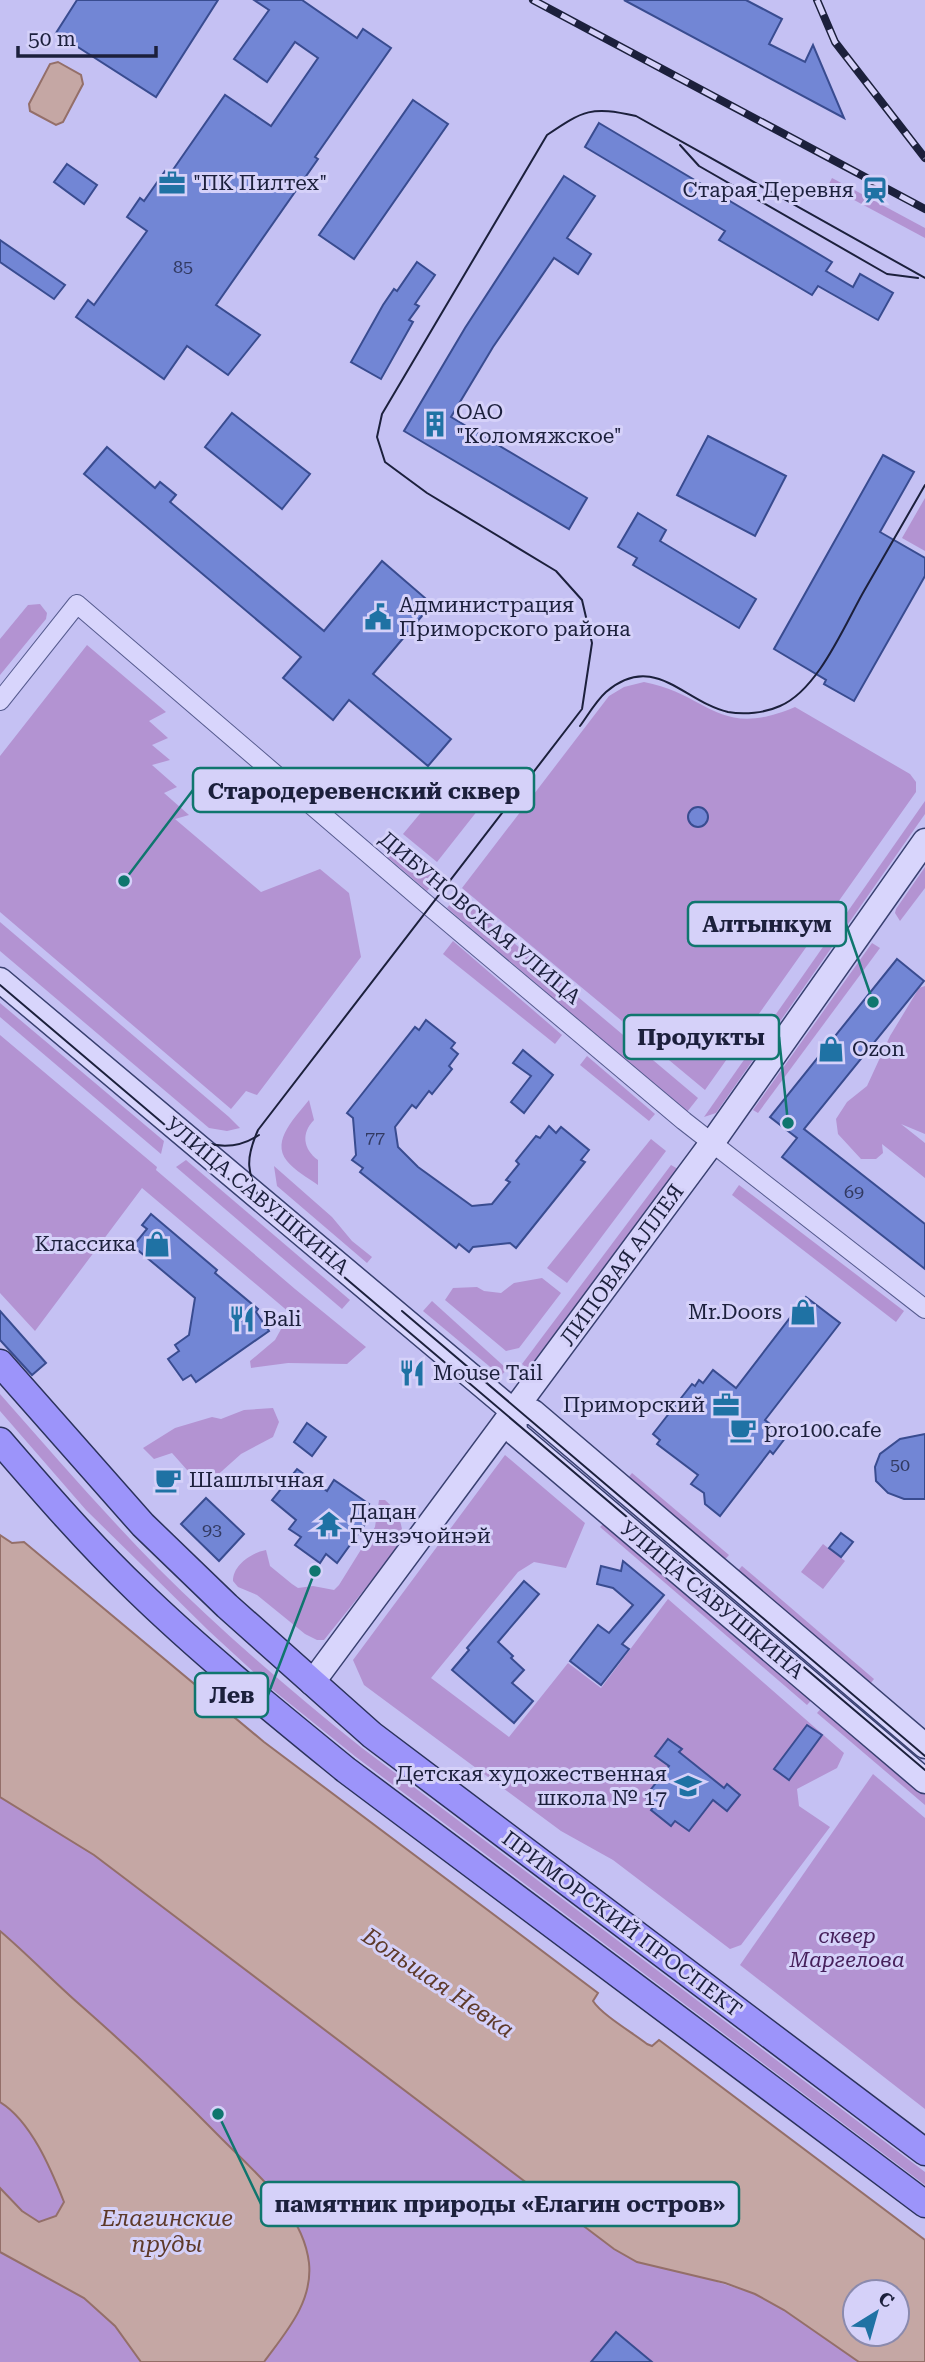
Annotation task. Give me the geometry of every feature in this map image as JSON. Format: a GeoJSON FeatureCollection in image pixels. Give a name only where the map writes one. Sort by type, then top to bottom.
{"type":"FeatureCollection","features":[{"type":"Feature","properties":{"kind":"main road","name":"ЛИПОВАЯ АЛЛЕЯ"},"geometry":{"type":"LineString","coordinates":[[312,1684],[712,1143],[925,841]]}},
{"type":"Feature","properties":{"kind":"main road","name":"УЛИЦА САВУШКИНА"},"geometry":{"type":"LineString","coordinates":[[0,979],[514,1412],[533,1412],[925,1746]]}},
{"type":"Feature","properties":{"kind":"main road","name":"ПРИМОРСКИЙ ПРОСПЕКТ"},"geometry":{"type":"LineString","coordinates":[[0,1363],[143,1525],[312,1684],[372,1735],[925,2152]]}},
{"type":"Feature","properties":{"kind":"main road","name":"УЛИЦА САВУШКИНА"},"geometry":{"type":"LineString","coordinates":[[514,1412],[515,1433],[925,1781]]}},
{"type":"Feature","properties":{"kind":"main road","name":"ПРИМОРСКИЙ ПРОСПЕКТ"},"geometry":{"type":"LineString","coordinates":[[0,1441],[72,1523],[136,1590],[285,1721],[357,1778],[925,2204]]}},
{"type":"Feature","properties":{"kind":"street","name":"ДИБУНОВСКАЯ УЛИЦА"},"geometry":{"type":"LineString","coordinates":[[0,701],[77,604],[435,911],[712,1143],[925,1309]]}},
{"type":"Feature","properties":{"kind":"green space"},"geometry":{"type":"Polygon","coordinates":[[[832,178],[925,228],[925,238],[828,186],[832,178]]]}},
{"type":"Feature","properties":{"kind":"green space"},"geometry":{"type":"Polygon","coordinates":[[[925,498],[925,551],[902,538],[925,498]]]}},
{"type":"Feature","properties":{"kind":"green space"},"geometry":{"type":"Polygon","coordinates":[[[40,604],[47,613],[46,619],[0,675],[0,639],[28,605],[40,604]]]}},
{"type":"Feature","properties":{"kind":"green space"},"geometry":{"type":"Polygon","coordinates":[[[87,645],[166,712],[149,721],[168,738],[152,745],[170,760],[152,765],[177,787],[164,793],[189,815],[175,819],[261,892],[320,869],[349,893],[361,957],[257,1095],[246,1091],[231,1109],[0,912],[0,756],[87,645]]]}},
{"type":"Feature","properties":{"kind":"green space"},"geometry":{"type":"Polygon","coordinates":[[[644,682],[666,688],[731,717],[748,719],[769,716],[795,707],[910,774],[916,782],[916,792],[705,1090],[462,888],[609,696],[624,687],[644,682]]]}},
{"type":"Feature","properties":{"kind":"green space"},"geometry":{"type":"Polygon","coordinates":[[[449,779],[500,782],[437,862],[403,834],[449,779]]]}},
{"type":"Feature","properties":{"kind":"green space"},"geometry":{"type":"Polygon","coordinates":[[[925,801],[925,814],[716,1113],[704,1117],[925,801]]]}},
{"type":"Feature","properties":{"kind":"green space"},"geometry":{"type":"Polygon","coordinates":[[[395,843],[438,878],[427,891],[385,855],[395,843]]]}},
{"type":"Feature","properties":{"kind":"green space"},"geometry":{"type":"Polygon","coordinates":[[[925,867],[925,888],[900,921],[895,913],[896,909],[925,867]]]}},
{"type":"Feature","properties":{"kind":"green space"},"geometry":{"type":"Polygon","coordinates":[[[457,895],[698,1098],[687,1112],[447,908],[457,895]]]}},
{"type":"Feature","properties":{"kind":"green space"},"geometry":{"type":"Polygon","coordinates":[[[0,922],[240,1128],[227,1131],[209,1128],[0,951],[0,922]]]}},
{"type":"Feature","properties":{"kind":"green space"},"geometry":{"type":"Polygon","coordinates":[[[453,941],[562,1035],[555,1044],[443,954],[453,941]]]}},
{"type":"Feature","properties":{"kind":"green space"},"geometry":{"type":"Polygon","coordinates":[[[872,943],[880,948],[758,1113],[753,1110],[872,943]]]}},
{"type":"Feature","properties":{"kind":"green space"},"geometry":{"type":"Polygon","coordinates":[[[925,986],[925,1134],[901,1124],[925,1143],[925,1178],[882,1144],[883,1153],[876,1159],[861,1159],[838,1134],[836,1119],[847,1102],[867,1086],[890,1036],[919,988],[925,986]]]}},
{"type":"Feature","properties":{"kind":"green space"},"geometry":{"type":"Polygon","coordinates":[[[0,1003],[164,1141],[161,1154],[0,1017],[0,1003]]]}},
{"type":"Feature","properties":{"kind":"green space"},"geometry":{"type":"Polygon","coordinates":[[[0,1035],[366,1347],[347,1364],[288,1363],[251,1368],[250,1361],[275,1340],[290,1313],[142,1188],[35,1331],[0,1293],[0,1035]]]}},
{"type":"Feature","properties":{"kind":"green space"},"geometry":{"type":"Polygon","coordinates":[[[587,1056],[655,1114],[649,1121],[580,1065],[587,1056]]]}},
{"type":"Feature","properties":{"kind":"green space"},"geometry":{"type":"Polygon","coordinates":[[[309,1100],[314,1120],[307,1130],[306,1141],[309,1151],[318,1160],[318,1185],[287,1161],[282,1145],[287,1129],[309,1100]]]}},
{"type":"Feature","properties":{"kind":"green space"},"geometry":{"type":"Polygon","coordinates":[[[651,1139],[666,1151],[567,1283],[547,1268],[651,1139]]]}},
{"type":"Feature","properties":{"kind":"green space"},"geometry":{"type":"Polygon","coordinates":[[[186,1160],[350,1300],[342,1309],[176,1167],[186,1160]]]}},
{"type":"Feature","properties":{"kind":"green space"},"geometry":{"type":"Polygon","coordinates":[[[671,1165],[678,1169],[528,1369],[522,1364],[671,1165]]]}},
{"type":"Feature","properties":{"kind":"green space"},"geometry":{"type":"Polygon","coordinates":[[[274,1166],[372,1257],[367,1263],[277,1186],[274,1166]]]}},
{"type":"Feature","properties":{"kind":"green space"},"geometry":{"type":"Polygon","coordinates":[[[739,1185],[904,1311],[896,1322],[732,1195],[739,1185]]]}},
{"type":"Feature","properties":{"kind":"green space"},"geometry":{"type":"Polygon","coordinates":[[[542,1278],[561,1293],[519,1348],[506,1351],[445,1300],[453,1288],[477,1287],[484,1291],[501,1293],[514,1283],[542,1278]]]}},
{"type":"Feature","properties":{"kind":"green space"},"geometry":{"type":"Polygon","coordinates":[[[432,1301],[507,1369],[501,1376],[423,1311],[432,1301]]]}},
{"type":"Feature","properties":{"kind":"green space"},"geometry":{"type":"Polygon","coordinates":[[[0,1394],[158,1568],[283,1683],[362,1748],[925,2172],[925,2185],[356,1757],[273,1690],[86,1510],[0,1411],[0,1394]]]}},
{"type":"Feature","properties":{"kind":"green space"},"geometry":{"type":"Polygon","coordinates":[[[273,1408],[279,1422],[273,1437],[241,1454],[203,1488],[172,1453],[154,1459],[143,1448],[175,1428],[212,1417],[221,1419],[244,1410],[273,1408]]]}},
{"type":"Feature","properties":{"kind":"green space"},"geometry":{"type":"Polygon","coordinates":[[[505,1455],[585,1523],[566,1568],[534,1562],[518,1572],[431,1678],[509,1737],[568,1663],[601,1688],[668,1599],[844,1753],[837,1768],[797,1789],[799,1806],[830,1827],[741,1945],[730,1949],[613,1860],[561,1831],[364,1685],[353,1660],[505,1455]]]}},
{"type":"Feature","properties":{"kind":"green space"},"geometry":{"type":"Polygon","coordinates":[[[632,1473],[729,1555],[721,1564],[625,1482],[632,1473]]]}},
{"type":"Feature","properties":{"kind":"green space"},"geometry":{"type":"Polygon","coordinates":[[[379,1500],[385,1500],[400,1520],[400,1545],[324,1640],[317,1640],[305,1634],[257,1595],[238,1587],[233,1581],[239,1565],[266,1550],[270,1566],[298,1588],[313,1586],[334,1590],[375,1527],[379,1500]]]}},
{"type":"Feature","properties":{"kind":"green space"},"geometry":{"type":"Polygon","coordinates":[[[608,1519],[814,1697],[807,1705],[600,1527],[608,1519]]]}},
{"type":"Feature","properties":{"kind":"green space"},"geometry":{"type":"Polygon","coordinates":[[[823,1544],[845,1561],[823,1589],[801,1572],[823,1544]]]}},
{"type":"Feature","properties":{"kind":"green space"},"geometry":{"type":"Polygon","coordinates":[[[742,1566],[874,1679],[867,1688],[734,1575],[742,1566]]]}},
{"type":"Feature","properties":{"kind":"green space"},"geometry":{"type":"Polygon","coordinates":[[[825,1704],[925,1790],[925,1805],[817,1713],[825,1704]]]}},
{"type":"Feature","properties":{"kind":"green space","name":"сквер Маргелова"},"geometry":{"type":"Polygon","coordinates":[[[873,1774],[925,1818],[925,2109],[740,1965],[873,1774]]]}},
{"type":"Feature","properties":{"kind":"green space"},"geometry":{"type":"Polygon","coordinates":[[[0,1797],[94,1855],[614,2249],[755,2294],[784,2310],[859,2362],[0,2362],[0,1797]]]}},
{"type":"Feature","properties":{"kind":"water"},"geometry":{"type":"Polygon","coordinates":[[[58,62],[81,75],[83,84],[63,122],[56,125],[30,111],[29,104],[50,64],[58,62]]]}},
{"type":"Feature","properties":{"kind":"water","name":"Большая Невка"},"geometry":{"type":"Polygon","coordinates":[[[0,1535],[12,1543],[24,1542],[264,1742],[598,1993],[593,2001],[610,2018],[647,2044],[652,2046],[659,2040],[925,2240],[925,2362],[859,2362],[784,2310],[755,2294],[725,2283],[637,2262],[614,2249],[94,1855],[0,1797],[0,1535]]]}},
{"type":"Feature","properties":{"kind":"water","name":"Елагинские пруды"},"geometry":{"type":"Polygon","coordinates":[[[0,1931],[201,2118],[287,2208],[305,2244],[309,2263],[307,2291],[296,2316],[264,2362],[141,2362],[115,2326],[84,2298],[0,2252],[0,2188],[22,2211],[39,2222],[56,2216],[64,2202],[39,2147],[21,2121],[0,2102],[0,1931]]]}},
{"type":"Feature","properties":{"kind":"building"},"geometry":{"type":"Polygon","coordinates":[[[77,0],[218,0],[156,97],[56,33],[77,0]]]}},
{"type":"Feature","properties":{"kind":"building"},"geometry":{"type":"Polygon","coordinates":[[[254,0],[302,0],[357,38],[363,29],[391,48],[315,157],[318,159],[216,305],[260,335],[228,375],[187,346],[164,379],[76,317],[88,300],[94,305],[147,231],[127,217],[140,198],[144,201],[165,171],[170,174],[225,95],[271,126],[318,58],[295,42],[267,82],[234,59],[269,10],[254,0]]]}},
{"type":"Feature","properties":{"kind":"building"},"geometry":{"type":"Polygon","coordinates":[[[624,0],[746,0],[782,19],[769,44],[805,62],[813,45],[844,118],[624,0]]]}},
{"type":"Feature","properties":{"kind":"building"},"geometry":{"type":"Polygon","coordinates":[[[413,100],[448,124],[354,259],[319,235],[413,100]]]}},
{"type":"Feature","properties":{"kind":"building"},"geometry":{"type":"Polygon","coordinates":[[[599,123],[832,262],[826,271],[853,287],[860,274],[893,293],[878,320],[818,286],[812,295],[719,240],[725,231],[585,147],[599,123]]]}},
{"type":"Feature","properties":{"kind":"building"},"geometry":{"type":"Polygon","coordinates":[[[67,164],[97,185],[84,204],[54,182],[67,164]]]}},
{"type":"Feature","properties":{"kind":"building"},"geometry":{"type":"Polygon","coordinates":[[[564,176],[595,196],[567,238],[591,254],[578,274],[554,258],[493,347],[451,417],[587,498],[569,529],[404,431],[465,328],[564,176]]]}},
{"type":"Feature","properties":{"kind":"building"},"geometry":{"type":"Polygon","coordinates":[[[0,240],[65,285],[54,299],[0,262],[0,240]]]}},
{"type":"Feature","properties":{"kind":"building"},"geometry":{"type":"Polygon","coordinates":[[[417,262],[435,275],[415,304],[419,306],[409,320],[413,322],[381,379],[351,362],[383,305],[394,289],[397,291],[417,262]]]}},
{"type":"Feature","properties":{"kind":"building"},"geometry":{"type":"Polygon","coordinates":[[[232,413],[310,474],[282,509],[205,447],[232,413]]]}},
{"type":"Feature","properties":{"kind":"building"},"geometry":{"type":"Polygon","coordinates":[[[708,436],[786,476],[755,536],[677,495],[708,436]]]}},
{"type":"Feature","properties":{"kind":"building","name":"Администрация Приморского района"},"geometry":{"type":"Polygon","coordinates":[[[107,447],[155,488],[160,482],[176,495],[170,502],[324,631],[382,561],[432,604],[373,674],[451,739],[428,766],[349,700],[333,720],[283,678],[301,657],[84,474],[107,447]]]}},
{"type":"Feature","properties":{"kind":"building"},"geometry":{"type":"Polygon","coordinates":[[[883,455],[914,472],[880,532],[925,558],[925,576],[854,701],[824,684],[826,680],[774,649],[883,455]]]}},
{"type":"Feature","properties":{"kind":"building"},"geometry":{"type":"Polygon","coordinates":[[[638,513],[666,530],[660,541],[756,599],[739,628],[633,565],[637,558],[618,547],[638,513]]]}},
{"type":"Feature","properties":{"kind":"building"},"geometry":{"type":"Polygon","coordinates":[[[694,807],[702,807],[708,817],[702,827],[694,827],[688,821],[688,813],[694,807]]]}},
{"type":"Feature","properties":{"kind":"building"},"geometry":{"type":"Polygon","coordinates":[[[897,959],[924,981],[804,1129],[925,1224],[925,1269],[782,1157],[797,1138],[770,1117],[897,959]]]}},
{"type":"Feature","properties":{"kind":"building"},"geometry":{"type":"Polygon","coordinates":[[[426,1020],[455,1043],[451,1048],[458,1054],[449,1066],[452,1069],[432,1094],[429,1091],[416,1108],[412,1105],[395,1127],[398,1147],[418,1167],[472,1206],[492,1204],[510,1182],[506,1180],[519,1164],[516,1161],[536,1136],[540,1138],[549,1126],[556,1133],[561,1127],[589,1150],[581,1160],[585,1162],[516,1248],[510,1243],[473,1247],[469,1252],[459,1244],[456,1248],[360,1172],[363,1168],[352,1160],[356,1155],[353,1118],[347,1113],[415,1027],[419,1030],[426,1020]]]}},
{"type":"Feature","properties":{"kind":"building"},"geometry":{"type":"Polygon","coordinates":[[[523,1050],[553,1075],[524,1113],[511,1102],[531,1076],[513,1063],[523,1050]]]}},
{"type":"Feature","properties":{"kind":"building"},"geometry":{"type":"Polygon","coordinates":[[[151,1214],[258,1309],[256,1312],[269,1331],[196,1382],[191,1375],[183,1380],[168,1359],[179,1351],[175,1345],[189,1335],[195,1298],[133,1246],[147,1229],[142,1225],[151,1214]]]}},
{"type":"Feature","properties":{"kind":"building","name":"Приморский"},"geometry":{"type":"Polygon","coordinates":[[[806,1297],[840,1323],[765,1420],[786,1437],[773,1454],[770,1451],[720,1516],[705,1504],[704,1493],[691,1484],[698,1475],[657,1444],[660,1440],[653,1434],[692,1384],[695,1386],[699,1380],[703,1383],[713,1370],[736,1388],[806,1297]]]}},
{"type":"Feature","properties":{"kind":"building"},"geometry":{"type":"Polygon","coordinates":[[[0,1311],[46,1363],[32,1375],[0,1340],[0,1311]]]}},
{"type":"Feature","properties":{"kind":"building"},"geometry":{"type":"Polygon","coordinates":[[[307,1423],[326,1437],[312,1456],[294,1442],[307,1423]]]}},
{"type":"Feature","properties":{"kind":"building"},"geometry":{"type":"Polygon","coordinates":[[[925,1434],[925,1499],[904,1499],[888,1493],[876,1481],[875,1467],[880,1454],[900,1439],[925,1434]]]}},
{"type":"Feature","properties":{"kind":"building","name":"Дацан Гунзэчойнэй"},"geometry":{"type":"Polygon","coordinates":[[[297,1469],[327,1491],[334,1480],[369,1504],[361,1515],[368,1520],[337,1563],[326,1554],[320,1563],[295,1545],[301,1537],[289,1529],[296,1520],[272,1500],[297,1469]]]}},
{"type":"Feature","properties":{"kind":"building"},"geometry":{"type":"Polygon","coordinates":[[[206,1498],[244,1534],[219,1561],[181,1524],[206,1498]]]}},
{"type":"Feature","properties":{"kind":"building"},"geometry":{"type":"Polygon","coordinates":[[[841,1533],[853,1542],[841,1557],[829,1548],[841,1533]]]}},
{"type":"Feature","properties":{"kind":"building"},"geometry":{"type":"Polygon","coordinates":[[[623,1561],[664,1595],[622,1644],[629,1649],[601,1685],[570,1661],[598,1625],[609,1633],[633,1605],[613,1588],[597,1584],[601,1566],[621,1571],[623,1561]]]}},
{"type":"Feature","properties":{"kind":"building"},"geometry":{"type":"Polygon","coordinates":[[[524,1581],[539,1594],[498,1642],[524,1670],[512,1683],[533,1701],[514,1723],[452,1670],[469,1650],[467,1648],[524,1581]]]}},
{"type":"Feature","properties":{"kind":"building"},"geometry":{"type":"Polygon","coordinates":[[[807,1725],[822,1735],[789,1780],[774,1769],[807,1725]]]}},
{"type":"Feature","properties":{"kind":"building","name":"Детская художественная школа № 17"},"geometry":{"type":"Polygon","coordinates":[[[668,1739],[682,1749],[679,1752],[724,1788],[727,1784],[740,1795],[727,1811],[713,1800],[689,1831],[675,1821],[671,1826],[651,1810],[655,1805],[645,1797],[669,1766],[655,1756],[668,1739]]]}},
{"type":"Feature","properties":{"kind":"building"},"geometry":{"type":"Polygon","coordinates":[[[616,2332],[652,2362],[591,2362],[616,2332]]]}},
{"type":"Feature","properties":{"kind":"tram line"},"geometry":{"type":"LineString","coordinates":[[262,1206],[249,1168],[250,1152],[258,1130],[582,709],[592,643],[582,600],[556,571],[427,493],[385,462],[377,437],[382,414],[547,135],[570,120],[589,112],[608,111],[636,116],[925,278]]}},
{"type":"Feature","properties":{"kind":"tram line"},"geometry":{"type":"LineString","coordinates":[[680,145],[699,166],[887,274],[918,278]]}},
{"type":"Feature","properties":{"kind":"tram line"},"geometry":{"type":"LineString","coordinates":[[580,726],[606,692],[623,681],[639,676],[668,683],[712,707],[734,713],[768,710],[794,698],[829,656],[925,485]]}},
{"type":"Feature","properties":{"kind":"tram line"},"geometry":{"type":"LineString","coordinates":[[0,985],[925,1770]]}},
{"type":"Feature","properties":{"kind":"tram line"},"geometry":{"type":"LineString","coordinates":[[190,1137],[225,1146],[242,1143],[259,1135]]}},
{"type":"Feature","properties":{"kind":"tram line"},"geometry":{"type":"LineString","coordinates":[[402,1311],[925,1756]]}},
{"type":"Feature","properties":{"kind":"railway"},"geometry":{"type":"LineString","coordinates":[[533,0],[925,209]]}},
{"type":"Feature","properties":{"kind":"railway"},"geometry":{"type":"LineString","coordinates":[[817,0],[835,42],[925,158]]}},
{"type":"Feature","properties":{"kind":"place","name":"\"ПК Пилтех\""},"geometry":{"type":"Point","coordinates":[172,183]}},
{"type":"Feature","properties":{"kind":"place","name":"Старая Деревня"},"geometry":{"type":"Point","coordinates":[875,190]}},
{"type":"Feature","properties":{"kind":"place","name":"ОАО \"Коломяжское\""},"geometry":{"type":"Point","coordinates":[435,424]}},
{"type":"Feature","properties":{"kind":"place","name":"Администрация Приморского района"},"geometry":{"type":"Point","coordinates":[378,617]}},
{"type":"Feature","properties":{"kind":"place","name":"Стародеревенский сквер"},"geometry":{"type":"Point","coordinates":[124,881]}},
{"type":"Feature","properties":{"kind":"place","name":"Алтынкум"},"geometry":{"type":"Point","coordinates":[873,1002]}},
{"type":"Feature","properties":{"kind":"place","name":"Ozon"},"geometry":{"type":"Point","coordinates":[831,1049]}},
{"type":"Feature","properties":{"kind":"place","name":"Продукты"},"geometry":{"type":"Point","coordinates":[788,1123]}},
{"type":"Feature","properties":{"kind":"place","name":"Классика"},"geometry":{"type":"Point","coordinates":[157,1244]}},
{"type":"Feature","properties":{"kind":"place","name":"Mr.Doors"},"geometry":{"type":"Point","coordinates":[803,1312]}},
{"type":"Feature","properties":{"kind":"place","name":"Bali"},"geometry":{"type":"Point","coordinates":[242,1319]}},
{"type":"Feature","properties":{"kind":"place","name":"Mouse Tail"},"geometry":{"type":"Point","coordinates":[412,1373]}},
{"type":"Feature","properties":{"kind":"place","name":"Приморский"},"geometry":{"type":"Point","coordinates":[726,1405]}},
{"type":"Feature","properties":{"kind":"place","name":"pro100.cafe"},"geometry":{"type":"Point","coordinates":[743,1430]}},
{"type":"Feature","properties":{"kind":"place","name":"Шашлычная"},"geometry":{"type":"Point","coordinates":[168,1480]}},
{"type":"Feature","properties":{"kind":"place","name":"Дацан Гунзэчойнэй"},"geometry":{"type":"Point","coordinates":[329,1524]}},
{"type":"Feature","properties":{"kind":"place","name":"Лев"},"geometry":{"type":"Point","coordinates":[315,1571]}},
{"type":"Feature","properties":{"kind":"place","name":"Детская художественная школа № 17"},"geometry":{"type":"Point","coordinates":[688,1786]}},
{"type":"Feature","properties":{"kind":"place","name":"памятник природы «Елагин остров»"},"geometry":{"type":"Point","coordinates":[218,2114]}}]}
